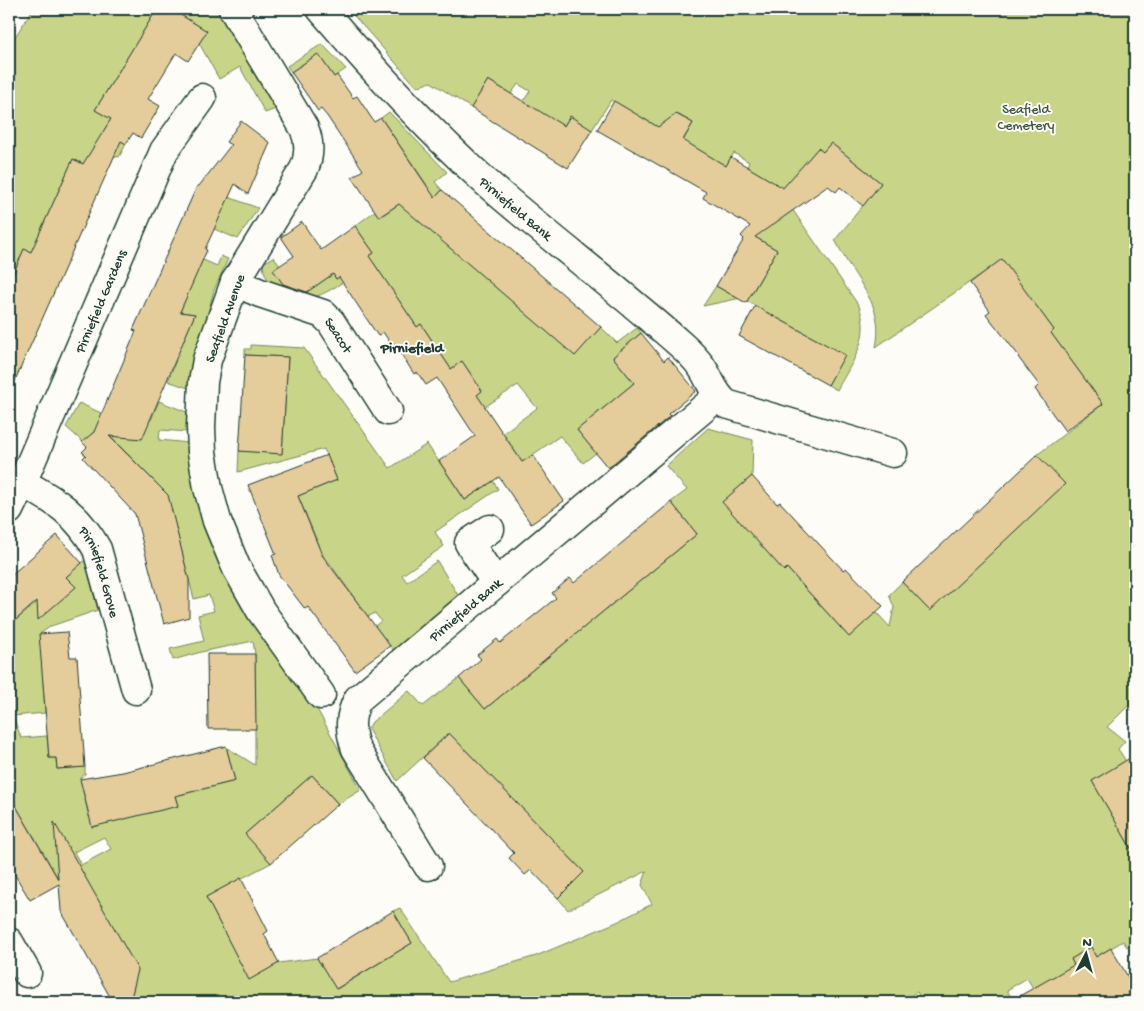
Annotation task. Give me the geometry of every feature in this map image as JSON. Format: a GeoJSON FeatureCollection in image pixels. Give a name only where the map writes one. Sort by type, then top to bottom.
{"type":"FeatureCollection","features":[{"type":"Feature","properties":{"kind":"street","name":"Seafield Avenue"},"geometry":{"type":"LineString","coordinates":[[233,9],[304,128],[309,142],[308,156],[304,169],[235,282],[207,360],[203,382],[200,427],[202,452],[208,488],[217,521],[236,567],[261,611],[321,695]]}},
{"type":"Feature","properties":{"kind":"street","name":"Pirniefield Bank"},"geometry":{"type":"LineString","coordinates":[[321,9],[422,121],[488,184],[651,319],[692,356],[702,367],[717,397],[358,699],[350,720],[351,735],[356,749],[428,866]]}},
{"type":"Feature","properties":{"kind":"street","name":"Pirniefield Gardens"},"geometry":{"type":"LineString","coordinates":[[9,510],[22,484],[164,151],[202,98]]}},
{"type":"Feature","properties":{"kind":"street","name":"Seacot"},"geometry":{"type":"LineString","coordinates":[[235,282],[260,293],[323,314],[331,322],[388,411]]}},
{"type":"Feature","properties":{"kind":"street"},"geometry":{"type":"LineString","coordinates":[[717,397],[726,404],[736,408],[893,453]]}},
{"type":"Feature","properties":{"kind":"street","name":"Pirniefield Grove"},"geometry":{"type":"LineString","coordinates":[[22,484],[51,498],[67,510],[86,531],[97,549],[136,690]]}},
{"type":"Feature","properties":{"kind":"street"},"geometry":{"type":"LineString","coordinates":[[490,529],[469,543],[496,583]]}},
{"type":"Feature","properties":{"kind":"street"},"geometry":{"type":"LineString","coordinates":[[9,942],[27,973]]}},
{"type":"Feature","properties":{"kind":"green space"},"geometry":{"type":"Polygon","coordinates":[[[33,9],[157,9],[95,110],[111,119],[104,130],[126,144],[119,157],[114,156],[106,174],[73,159],[36,241],[51,261],[24,249],[12,277],[18,280],[9,300],[9,42],[11,43],[33,9]]]}},
{"type":"Feature","properties":{"kind":"green space"},"geometry":{"type":"Polygon","coordinates":[[[171,9],[225,9],[284,106],[265,113],[240,67],[219,79],[199,43],[207,31],[171,9]]]}},
{"type":"Feature","properties":{"kind":"green space","name":"Seafield Cemetery"},"geometry":{"type":"Polygon","coordinates":[[[348,9],[1135,9],[1135,699],[1107,727],[1125,741],[1118,749],[1126,761],[1092,781],[1135,855],[1135,942],[1127,947],[1123,941],[1096,957],[1090,948],[1071,959],[1076,969],[1033,988],[1027,978],[1007,990],[1013,1001],[1010,1002],[976,1002],[974,1000],[970,1002],[923,1002],[917,992],[900,1002],[130,1001],[134,986],[125,983],[137,969],[119,937],[61,883],[9,794],[9,626],[57,585],[75,587],[66,577],[85,560],[98,610],[51,626],[40,634],[45,713],[13,716],[21,738],[47,736],[49,758],[56,758],[57,769],[85,767],[85,774],[80,778],[89,817],[131,807],[178,806],[175,796],[235,781],[226,747],[255,765],[255,654],[253,641],[173,660],[170,649],[204,641],[198,615],[214,611],[209,595],[194,599],[167,494],[100,426],[83,442],[66,427],[79,403],[132,427],[139,416],[151,420],[159,401],[189,413],[189,432],[160,430],[159,440],[189,443],[276,652],[318,711],[361,790],[338,804],[312,775],[246,833],[271,863],[206,897],[249,979],[279,963],[317,958],[337,989],[412,943],[393,911],[400,908],[449,982],[536,956],[617,922],[652,904],[642,885],[647,871],[568,910],[558,898],[584,872],[449,733],[397,781],[368,729],[372,722],[409,691],[423,706],[459,678],[485,709],[697,534],[671,502],[687,490],[666,466],[708,428],[753,440],[752,476],[723,502],[784,570],[787,568],[849,637],[876,612],[890,627],[894,607],[889,595],[902,582],[930,611],[1037,455],[1103,404],[1051,333],[1054,330],[1002,260],[876,347],[878,335],[876,314],[868,296],[835,240],[881,183],[831,143],[823,152],[818,148],[781,193],[859,306],[863,325],[861,342],[837,390],[828,385],[844,355],[741,298],[703,306],[716,286],[732,295],[738,285],[752,293],[777,250],[748,233],[766,178],[747,167],[749,162],[734,153],[726,166],[683,141],[693,123],[676,113],[665,131],[611,100],[585,141],[577,136],[583,124],[570,117],[563,127],[523,102],[530,91],[518,84],[511,94],[488,80],[471,108],[431,82],[417,87],[348,9]],[[104,837],[74,852],[81,865],[111,849],[104,837]]]}},
{"type":"Feature","properties":{"kind":"green space"},"geometry":{"type":"Polygon","coordinates":[[[322,44],[346,69],[334,77],[318,54],[291,72],[287,66],[322,44]]]}},
{"type":"Feature","properties":{"kind":"green space"},"geometry":{"type":"Polygon","coordinates":[[[389,112],[447,172],[435,182],[442,190],[417,219],[575,355],[601,327],[617,343],[637,328],[641,333],[613,357],[634,383],[577,430],[596,453],[583,463],[560,436],[522,462],[503,433],[537,408],[518,385],[465,420],[457,408],[482,391],[462,361],[451,369],[421,324],[417,327],[373,262],[327,292],[302,299],[289,297],[277,290],[267,278],[263,263],[274,257],[280,266],[274,270],[283,284],[290,280],[301,296],[333,274],[336,279],[374,253],[355,226],[375,211],[380,217],[427,185],[381,118],[389,112]]]}},
{"type":"Feature","properties":{"kind":"green space"},"geometry":{"type":"Polygon","coordinates":[[[223,195],[258,208],[238,239],[214,229],[223,195]]]}},
{"type":"Feature","properties":{"kind":"green space"},"geometry":{"type":"Polygon","coordinates":[[[221,256],[228,259],[214,290],[196,359],[191,389],[168,381],[176,360],[132,341],[185,337],[195,314],[180,312],[201,259],[217,266],[221,256]]]}},
{"type":"Feature","properties":{"kind":"green space"},"geometry":{"type":"Polygon","coordinates":[[[251,345],[304,348],[390,468],[427,444],[465,500],[493,481],[498,489],[435,532],[444,546],[402,575],[407,582],[437,561],[458,595],[394,651],[375,626],[381,621],[375,613],[368,617],[328,561],[326,562],[298,496],[337,480],[324,449],[238,472],[239,451],[282,453],[288,357],[245,355],[245,349],[251,349],[251,345]]]}},
{"type":"Feature","properties":{"kind":"building"},"geometry":{"type":"Polygon","coordinates":[[[157,9],[171,9],[207,31],[188,61],[176,53],[148,99],[160,106],[141,138],[133,133],[126,144],[121,141],[9,394],[9,284],[24,249],[31,252],[73,159],[83,164],[111,119],[95,110],[157,9]]]}},
{"type":"Feature","properties":{"kind":"building"},"geometry":{"type":"Polygon","coordinates":[[[318,54],[334,77],[337,75],[353,98],[357,96],[374,122],[381,118],[435,198],[442,190],[601,327],[575,356],[399,204],[379,217],[352,177],[363,170],[327,116],[321,109],[318,111],[291,72],[318,54]]]}},
{"type":"Feature","properties":{"kind":"building"},"geometry":{"type":"Polygon","coordinates":[[[488,80],[564,126],[570,116],[592,130],[568,168],[471,108],[488,80]]]}},
{"type":"Feature","properties":{"kind":"building"},"geometry":{"type":"Polygon","coordinates":[[[614,101],[658,127],[676,114],[693,123],[683,140],[726,166],[731,157],[783,188],[818,148],[823,152],[831,143],[881,183],[863,206],[840,187],[836,192],[828,186],[755,237],[777,250],[746,303],[716,286],[744,239],[741,236],[750,226],[703,198],[706,192],[597,130],[614,101]]]}},
{"type":"Feature","properties":{"kind":"building"},"geometry":{"type":"Polygon","coordinates":[[[241,121],[270,143],[248,194],[235,184],[205,249],[207,250],[180,312],[195,314],[142,439],[109,436],[168,495],[189,580],[189,617],[164,624],[135,514],[83,458],[86,455],[82,452],[87,447],[82,442],[94,432],[136,331],[133,330],[197,186],[199,186],[231,145],[226,142],[241,121]]]}},
{"type":"Feature","properties":{"kind":"building"},"geometry":{"type":"Polygon","coordinates":[[[302,222],[321,250],[355,226],[374,253],[369,256],[417,327],[421,324],[451,369],[462,361],[482,391],[477,395],[522,462],[533,455],[564,501],[531,524],[499,477],[465,500],[439,461],[475,436],[437,378],[426,385],[417,372],[414,374],[394,343],[391,344],[383,332],[378,336],[339,277],[336,279],[333,274],[307,292],[283,284],[273,270],[294,256],[281,237],[302,222]]]}},
{"type":"Feature","properties":{"kind":"building"},"geometry":{"type":"Polygon","coordinates":[[[1002,259],[1054,330],[1051,333],[1103,404],[1065,431],[1035,389],[1039,385],[986,314],[990,311],[970,283],[1002,259]]]}},
{"type":"Feature","properties":{"kind":"building"},"geometry":{"type":"Polygon","coordinates":[[[755,306],[845,355],[828,385],[739,336],[755,306]]]}},
{"type":"Feature","properties":{"kind":"building"},"geometry":{"type":"Polygon","coordinates":[[[641,333],[664,361],[668,357],[696,391],[668,414],[670,416],[608,468],[577,430],[634,383],[613,357],[641,333]]]}},
{"type":"Feature","properties":{"kind":"building"},"geometry":{"type":"Polygon","coordinates":[[[245,355],[288,357],[282,454],[239,451],[245,355]]]}},
{"type":"Feature","properties":{"kind":"building"},"geometry":{"type":"Polygon","coordinates":[[[327,455],[337,480],[298,496],[322,555],[390,646],[355,671],[308,607],[305,609],[279,575],[272,555],[276,554],[248,485],[327,455]]]}},
{"type":"Feature","properties":{"kind":"building"},"geometry":{"type":"Polygon","coordinates":[[[1037,455],[1065,484],[930,611],[902,582],[1037,455]]]}},
{"type":"Feature","properties":{"kind":"building"},"geometry":{"type":"Polygon","coordinates":[[[752,476],[777,504],[780,502],[843,570],[846,568],[883,606],[849,637],[787,568],[784,571],[722,502],[752,476]]]}},
{"type":"Feature","properties":{"kind":"building"},"geometry":{"type":"Polygon","coordinates":[[[671,502],[697,534],[485,709],[459,678],[481,659],[477,655],[497,639],[500,643],[556,598],[552,593],[570,578],[574,583],[671,502]]]}},
{"type":"Feature","properties":{"kind":"building"},"geometry":{"type":"Polygon","coordinates":[[[57,535],[82,563],[66,577],[76,587],[38,620],[37,601],[9,626],[9,577],[57,535]]]}},
{"type":"Feature","properties":{"kind":"building"},"geometry":{"type":"Polygon","coordinates":[[[67,632],[70,657],[77,657],[85,767],[57,769],[56,758],[49,758],[39,634],[67,632]]]}},
{"type":"Feature","properties":{"kind":"building"},"geometry":{"type":"Polygon","coordinates":[[[207,654],[255,654],[256,729],[208,729],[207,654]]]}},
{"type":"Feature","properties":{"kind":"building"},"geometry":{"type":"Polygon","coordinates":[[[449,733],[584,872],[558,898],[531,870],[525,875],[509,858],[514,853],[423,758],[449,733]]]}},
{"type":"Feature","properties":{"kind":"building"},"geometry":{"type":"Polygon","coordinates":[[[226,746],[235,781],[175,796],[178,806],[92,827],[80,779],[123,772],[226,746]]]}},
{"type":"Feature","properties":{"kind":"building"},"geometry":{"type":"Polygon","coordinates":[[[1135,755],[1135,855],[1092,781],[1135,755]]]}},
{"type":"Feature","properties":{"kind":"building"},"geometry":{"type":"Polygon","coordinates":[[[312,775],[338,804],[271,863],[245,834],[312,775]]]}},
{"type":"Feature","properties":{"kind":"building"},"geometry":{"type":"Polygon","coordinates":[[[9,794],[58,879],[54,822],[138,970],[130,1002],[113,1002],[61,911],[59,884],[30,900],[9,865],[9,794]]]}},
{"type":"Feature","properties":{"kind":"building"},"geometry":{"type":"Polygon","coordinates":[[[241,878],[268,931],[264,934],[279,963],[249,980],[206,897],[241,878]]]}},
{"type":"Feature","properties":{"kind":"building"},"geometry":{"type":"Polygon","coordinates":[[[393,911],[412,943],[336,989],[317,958],[393,911]]]}},
{"type":"Feature","properties":{"kind":"building"},"geometry":{"type":"Polygon","coordinates":[[[1091,947],[1096,957],[1111,948],[1135,989],[1135,993],[1119,1002],[1009,1002],[1074,965],[1071,959],[1091,947]]]}},
{"type":"Feature","properties":{"kind":"district","name":"Pirniefield"},"geometry":{"type":"Point","coordinates":[412,347]}}]}
